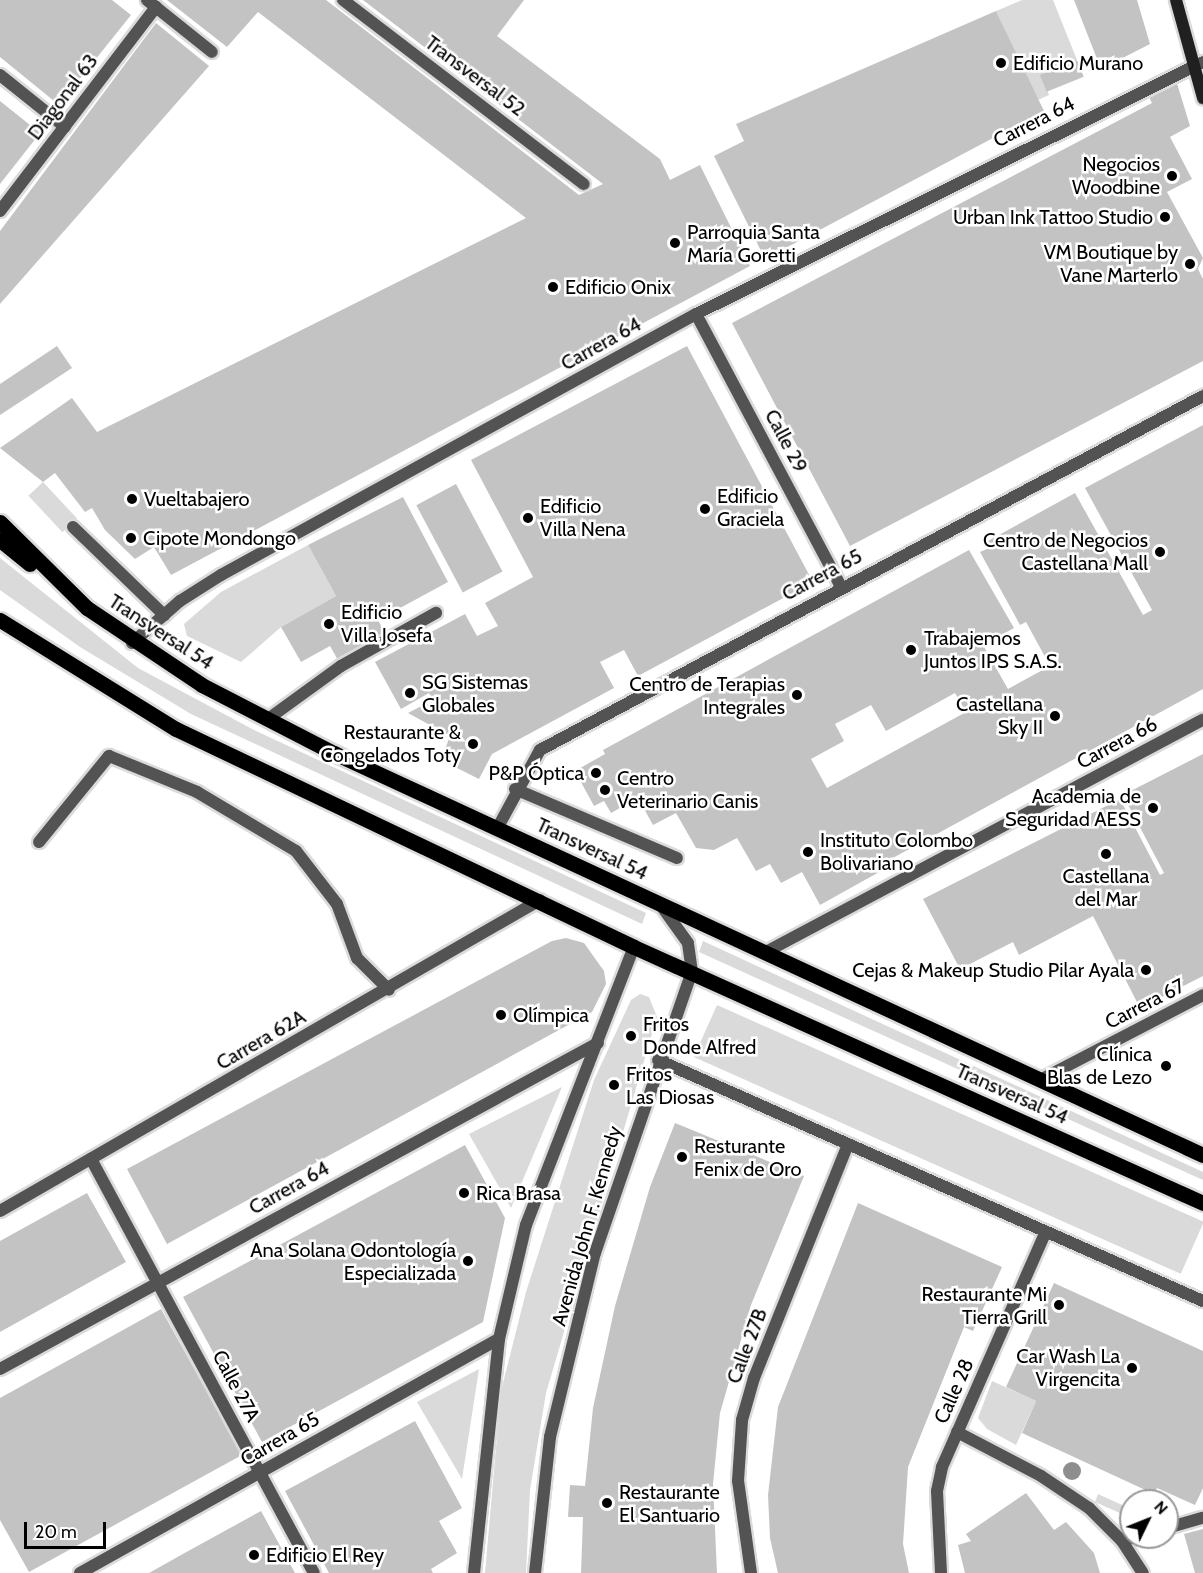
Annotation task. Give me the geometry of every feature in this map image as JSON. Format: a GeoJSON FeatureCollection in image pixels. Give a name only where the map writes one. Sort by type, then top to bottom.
{"type":"FeatureCollection","features":[{"type":"Feature","properties":{"kind":"main road"},"geometry":{"type":"LineString","coordinates":[[1176,0],[1198,63],[1203,98]]}},
{"type":"Feature","properties":{"kind":"main road","name":"Transversal 54"},"geometry":{"type":"LineString","coordinates":[[0,522],[87,608],[132,643],[268,720],[764,953],[1203,1155]]}},
{"type":"Feature","properties":{"kind":"main road"},"geometry":{"type":"LineString","coordinates":[[0,540],[87,608]]}},
{"type":"Feature","properties":{"kind":"main road"},"geometry":{"type":"LineString","coordinates":[[0,612],[54,654]]}},
{"type":"Feature","properties":{"kind":"main road","name":"Transversal 54"},"geometry":{"type":"LineString","coordinates":[[0,620],[176,729],[540,900],[634,947],[1203,1203]]}},
{"type":"Feature","properties":{"kind":"street","name":"Transversal 52"},"geometry":{"type":"LineString","coordinates":[[343,0],[584,183]]}},
{"type":"Feature","properties":{"kind":"street"},"geometry":{"type":"LineString","coordinates":[[152,4],[212,52]]}},
{"type":"Feature","properties":{"kind":"street","name":"Diagonal 63"},"geometry":{"type":"LineString","coordinates":[[0,211],[65,127],[152,4]]}},
{"type":"Feature","properties":{"kind":"street","name":"Carrera 64"},"geometry":{"type":"LineString","coordinates":[[132,643],[164,615],[221,574],[696,314],[1198,63]]}},
{"type":"Feature","properties":{"kind":"street"},"geometry":{"type":"LineString","coordinates":[[0,75],[65,127]]}},
{"type":"Feature","properties":{"kind":"street","name":"Calle 29"},"geometry":{"type":"LineString","coordinates":[[696,314],[841,587]]}},
{"type":"Feature","properties":{"kind":"street","name":"Carrera 65"},"geometry":{"type":"LineString","coordinates":[[498,827],[515,789],[540,750],[841,587],[1203,396]]}},
{"type":"Feature","properties":{"kind":"street"},"geometry":{"type":"LineString","coordinates":[[73,527],[164,615]]}},
{"type":"Feature","properties":{"kind":"street"},"geometry":{"type":"LineString","coordinates":[[268,720],[341,666],[436,614]]}},
{"type":"Feature","properties":{"kind":"street","name":"Carrera 66"},"geometry":{"type":"LineString","coordinates":[[764,953],[1203,720]]}},
{"type":"Feature","properties":{"kind":"street"},"geometry":{"type":"LineString","coordinates":[[39,842],[109,756],[197,792],[296,851],[337,904],[357,958],[389,990]]}},
{"type":"Feature","properties":{"kind":"street"},"geometry":{"type":"LineString","coordinates":[[515,789],[677,858]]}},
{"type":"Feature","properties":{"kind":"street","name":"Carrera 62A"},"geometry":{"type":"LineString","coordinates":[[0,1211],[389,990],[540,900]]}},
{"type":"Feature","properties":{"kind":"street","name":"Avenida John F. Kennedy"},"geometry":{"type":"LineString","coordinates":[[535,1573],[550,1437],[595,1253],[658,1060],[692,972],[688,943],[661,905]]}},
{"type":"Feature","properties":{"kind":"street"},"geometry":{"type":"LineString","coordinates":[[474,1573],[499,1339],[528,1220],[634,947]]}},
{"type":"Feature","properties":{"kind":"street","name":"Carrera 67"},"geometry":{"type":"LineString","coordinates":[[1041,1080],[1203,995]]}},
{"type":"Feature","properties":{"kind":"street","name":"Carrera 64"},"geometry":{"type":"LineString","coordinates":[[0,1369],[597,1043]]}},
{"type":"Feature","properties":{"kind":"street"},"geometry":{"type":"LineString","coordinates":[[658,1060],[1203,1302]]}},
{"type":"Feature","properties":{"kind":"street","name":"Calle 27B"},"geometry":{"type":"LineString","coordinates":[[751,1573],[738,1480],[742,1420],[754,1378],[848,1144]]}},
{"type":"Feature","properties":{"kind":"street","name":"Calle 27A"},"geometry":{"type":"LineString","coordinates":[[91,1160],[314,1573]]}},
{"type":"Feature","properties":{"kind":"street","name":"Calle 28"},"geometry":{"type":"LineString","coordinates":[[941,1573],[937,1491],[957,1432],[1045,1233]]}},
{"type":"Feature","properties":{"kind":"street","name":"Carrera 65"},"geometry":{"type":"LineString","coordinates":[[80,1573],[499,1339]]}},
{"type":"Feature","properties":{"kind":"street"},"geometry":{"type":"LineString","coordinates":[[957,1432],[1041,1476],[1089,1508],[1119,1537]]}},
{"type":"Feature","properties":{"kind":"street"},"geometry":{"type":"LineString","coordinates":[[1179,1525],[1203,1518]]}},
{"type":"Feature","properties":{"kind":"street"},"geometry":{"type":"LineString","coordinates":[[1128,1549],[1143,1573]]}},
{"type":"Feature","properties":{"kind":"shaded area"},"geometry":{"type":"Polygon","coordinates":[[[1022,0],[1053,0],[1077,60],[1042,78],[1049,95],[1038,100],[996,11],[1022,0]]]}},
{"type":"Feature","properties":{"kind":"shaded area"},"geometry":{"type":"Polygon","coordinates":[[[43,482],[77,519],[62,532],[28,496],[43,482]]]}},
{"type":"Feature","properties":{"kind":"shaded area"},"geometry":{"type":"Polygon","coordinates":[[[308,545],[336,596],[281,627],[241,662],[187,636],[184,624],[221,592],[308,545]]]}},
{"type":"Feature","properties":{"kind":"shaded area"},"geometry":{"type":"Polygon","coordinates":[[[0,558],[138,668],[254,730],[646,913],[642,924],[191,714],[80,647],[0,590],[0,558]]]}},
{"type":"Feature","properties":{"kind":"shaded area"},"geometry":{"type":"Polygon","coordinates":[[[703,941],[1203,1172],[1203,1180],[699,952],[703,941]]]}},
{"type":"Feature","properties":{"kind":"shaded area"},"geometry":{"type":"Polygon","coordinates":[[[640,994],[649,997],[657,1017],[546,1393],[530,1490],[526,1573],[485,1573],[501,1391],[526,1292],[594,1080],[631,1000],[640,994]]]}},
{"type":"Feature","properties":{"kind":"shaded area"},"geometry":{"type":"Polygon","coordinates":[[[717,1005],[1203,1221],[1181,1274],[694,1057],[717,1005]]]}},
{"type":"Feature","properties":{"kind":"shaded area"},"geometry":{"type":"Polygon","coordinates":[[[562,1087],[511,1208],[469,1134],[562,1087]]]}},
{"type":"Feature","properties":{"kind":"shaded area"},"geometry":{"type":"Polygon","coordinates":[[[479,1369],[462,1479],[417,1402],[479,1369]]]}},
{"type":"Feature","properties":{"kind":"shaded area"},"geometry":{"type":"Polygon","coordinates":[[[992,1381],[1036,1401],[1016,1445],[987,1429],[978,1418],[992,1381]]]}},
{"type":"Feature","properties":{"kind":"shaded area"},"geometry":{"type":"Polygon","coordinates":[[[1098,1494],[1119,1504],[1119,1513],[1095,1502],[1098,1494]]]}},
{"type":"Feature","properties":{"kind":"building"},"geometry":{"type":"Polygon","coordinates":[[[0,0],[112,0],[131,15],[59,105],[0,57],[0,0]]]}},
{"type":"Feature","properties":{"kind":"building"},"geometry":{"type":"Polygon","coordinates":[[[167,0],[326,0],[579,195],[603,184],[363,0],[524,0],[497,36],[660,159],[670,180],[700,165],[750,266],[171,575],[154,547],[135,559],[105,530],[92,508],[85,512],[55,473],[43,482],[0,448],[72,398],[97,432],[526,218],[258,12],[227,47],[167,0]]]}},
{"type":"Feature","properties":{"kind":"building"},"geometry":{"type":"Polygon","coordinates":[[[1074,0],[1137,0],[1150,44],[1101,69],[1074,0]]]}},
{"type":"Feature","properties":{"kind":"building"},"geometry":{"type":"Polygon","coordinates":[[[996,11],[1044,111],[765,259],[714,156],[744,141],[736,124],[996,11]]]}},
{"type":"Feature","properties":{"kind":"building"},"geometry":{"type":"Polygon","coordinates":[[[156,23],[209,66],[0,304],[0,231],[156,23]]]}},
{"type":"Feature","properties":{"kind":"building"},"geometry":{"type":"Polygon","coordinates":[[[1077,60],[1084,77],[1047,92],[1040,75],[1077,60]]]}},
{"type":"Feature","properties":{"kind":"building"},"geometry":{"type":"Polygon","coordinates":[[[1176,80],[1190,126],[1170,137],[1192,179],[1167,192],[1203,258],[1198,269],[1203,279],[1203,361],[850,546],[732,323],[1152,103],[1148,95],[1176,80]]]}},
{"type":"Feature","properties":{"kind":"building"},"geometry":{"type":"Polygon","coordinates":[[[0,101],[40,133],[0,184],[0,101]]]}},
{"type":"Feature","properties":{"kind":"building"},"geometry":{"type":"Polygon","coordinates":[[[57,346],[72,368],[0,415],[0,384],[57,346]]]}},
{"type":"Feature","properties":{"kind":"building"},"geometry":{"type":"Polygon","coordinates":[[[687,346],[813,582],[638,676],[624,650],[600,662],[614,688],[492,754],[479,779],[441,760],[450,736],[408,713],[433,700],[429,693],[401,709],[375,662],[465,614],[477,636],[498,626],[485,603],[533,577],[471,460],[687,346]]]}},
{"type":"Feature","properties":{"kind":"building"},"geometry":{"type":"Polygon","coordinates":[[[1203,425],[1203,689],[878,866],[881,871],[820,905],[802,872],[781,883],[770,864],[756,871],[737,838],[714,850],[696,848],[676,813],[653,825],[638,798],[611,813],[604,801],[594,806],[575,771],[605,754],[603,750],[969,550],[1014,628],[983,645],[1008,689],[1050,666],[1026,622],[1020,625],[980,552],[989,548],[986,542],[1075,493],[1143,615],[1152,610],[1085,488],[1203,425]],[[955,693],[886,731],[871,705],[835,724],[844,741],[811,759],[827,788],[966,712],[955,693]]]}},
{"type":"Feature","properties":{"kind":"building"},"geometry":{"type":"Polygon","coordinates":[[[456,484],[502,571],[463,593],[416,505],[456,484]]]}},
{"type":"Feature","properties":{"kind":"building"},"geometry":{"type":"Polygon","coordinates":[[[403,497],[448,582],[378,620],[386,635],[339,662],[330,646],[301,662],[281,627],[336,596],[308,545],[403,497]]]}},
{"type":"Feature","properties":{"kind":"building"},"geometry":{"type":"Polygon","coordinates":[[[1203,754],[1203,976],[1140,1008],[1093,916],[1019,955],[1013,942],[960,969],[923,899],[1120,799],[1160,875],[1164,873],[1123,795],[1203,754]]]}},
{"type":"Feature","properties":{"kind":"building"},"geometry":{"type":"Polygon","coordinates":[[[566,938],[584,943],[604,971],[606,984],[592,1012],[167,1244],[127,1169],[552,941],[566,938]]]}},
{"type":"Feature","properties":{"kind":"building"},"geometry":{"type":"Polygon","coordinates":[[[675,1123],[804,1176],[751,1305],[720,1413],[713,1484],[717,1573],[581,1573],[583,1517],[568,1517],[570,1485],[585,1486],[593,1408],[615,1306],[650,1187],[675,1123]]]}},
{"type":"Feature","properties":{"kind":"building"},"geometry":{"type":"Polygon","coordinates":[[[465,1145],[505,1218],[483,1322],[262,1442],[183,1297],[465,1145]]]}},
{"type":"Feature","properties":{"kind":"building"},"geometry":{"type":"Polygon","coordinates":[[[87,1193],[126,1262],[0,1332],[0,1241],[87,1193]]]}},
{"type":"Feature","properties":{"kind":"building"},"geometry":{"type":"Polygon","coordinates":[[[858,1203],[1002,1267],[973,1331],[964,1327],[908,1467],[903,1544],[909,1573],[778,1573],[770,1538],[768,1495],[778,1407],[858,1203]]]}},
{"type":"Feature","properties":{"kind":"building"},"geometry":{"type":"Polygon","coordinates":[[[1054,1283],[1203,1351],[1203,1488],[1195,1505],[1179,1498],[1179,1489],[1143,1489],[1022,1433],[1036,1401],[1006,1387],[1054,1283]]]}},
{"type":"Feature","properties":{"kind":"building"},"geometry":{"type":"Polygon","coordinates":[[[161,1309],[242,1455],[29,1572],[0,1520],[0,1398],[161,1309]]]}},
{"type":"Feature","properties":{"kind":"building"},"geometry":{"type":"Polygon","coordinates":[[[415,1421],[462,1508],[439,1521],[457,1553],[431,1569],[433,1573],[329,1573],[285,1491],[415,1421]]]}},
{"type":"Feature","properties":{"kind":"building"},"geometry":{"type":"Polygon","coordinates":[[[1026,1493],[1054,1530],[1066,1522],[1094,1553],[1100,1573],[965,1573],[958,1545],[971,1541],[966,1534],[1026,1493]]]}},
{"type":"Feature","properties":{"kind":"building","name":"Edificio El Rey"},"geometry":{"type":"Polygon","coordinates":[[[261,1511],[295,1573],[149,1573],[181,1555],[261,1511]]]}},
{"type":"Feature","properties":{"kind":"building"},"geometry":{"type":"Polygon","coordinates":[[[1203,1529],[1203,1573],[1195,1573],[1184,1534],[1203,1529]]]}},
{"type":"Feature","properties":{"kind":"place","name":"Edificio Murano"},"geometry":{"type":"Point","coordinates":[1001,63]}},
{"type":"Feature","properties":{"kind":"place","name":"Negocios Woodbine"},"geometry":{"type":"Point","coordinates":[1172,176]}},
{"type":"Feature","properties":{"kind":"place","name":"Urban Ink Tattoo Studio"},"geometry":{"type":"Point","coordinates":[1165,217]}},
{"type":"Feature","properties":{"kind":"place","name":"Parroquia Santa María Goretti"},"geometry":{"type":"Point","coordinates":[675,243]}},
{"type":"Feature","properties":{"kind":"place","name":"VM Boutique by Vane Marterlo"},"geometry":{"type":"Point","coordinates":[1190,264]}},
{"type":"Feature","properties":{"kind":"place","name":"Edificio Onix"},"geometry":{"type":"Point","coordinates":[553,287]}},
{"type":"Feature","properties":{"kind":"place","name":"Vueltabajero"},"geometry":{"type":"Point","coordinates":[132,499]}},
{"type":"Feature","properties":{"kind":"place","name":"Edificio Graciela"},"geometry":{"type":"Point","coordinates":[705,509]}},
{"type":"Feature","properties":{"kind":"place","name":"Edificio Villa Nena"},"geometry":{"type":"Point","coordinates":[528,518]}},
{"type":"Feature","properties":{"kind":"place","name":"Cipote Mondongo"},"geometry":{"type":"Point","coordinates":[131,538]}},
{"type":"Feature","properties":{"kind":"place","name":"Centro de Negocios Castellana Mall"},"geometry":{"type":"Point","coordinates":[1160,552]}},
{"type":"Feature","properties":{"kind":"place","name":"Edificio Villa Josefa"},"geometry":{"type":"Point","coordinates":[329,624]}},
{"type":"Feature","properties":{"kind":"place","name":"Trabajemos Juntos IPS S.A.S."},"geometry":{"type":"Point","coordinates":[911,650]}},
{"type":"Feature","properties":{"kind":"place","name":"SG Sistemas Globales"},"geometry":{"type":"Point","coordinates":[410,693]}},
{"type":"Feature","properties":{"kind":"place","name":"Centro de Terapias Integrales"},"geometry":{"type":"Point","coordinates":[797,695]}},
{"type":"Feature","properties":{"kind":"place","name":"Castellana Sky II"},"geometry":{"type":"Point","coordinates":[1055,716]}},
{"type":"Feature","properties":{"kind":"place","name":"Restaurante & Congelados Toty"},"geometry":{"type":"Point","coordinates":[473,744]}},
{"type":"Feature","properties":{"kind":"place","name":"P&P Óptica"},"geometry":{"type":"Point","coordinates":[596,773]}},
{"type":"Feature","properties":{"kind":"place","name":"Centro Veterinario Canis"},"geometry":{"type":"Point","coordinates":[605,790]}},
{"type":"Feature","properties":{"kind":"place","name":"Academia de Seguridad AESS"},"geometry":{"type":"Point","coordinates":[1153,808]}},
{"type":"Feature","properties":{"kind":"place","name":"Instituto Colombo Bolivariano"},"geometry":{"type":"Point","coordinates":[808,852]}},
{"type":"Feature","properties":{"kind":"place","name":"Castellana del Mar"},"geometry":{"type":"Point","coordinates":[1106,854]}},
{"type":"Feature","properties":{"kind":"place","name":"Cejas & Makeup Studio Pilar Ayala"},"geometry":{"type":"Point","coordinates":[1146,970]}},
{"type":"Feature","properties":{"kind":"place","name":"Olímpica"},"geometry":{"type":"Point","coordinates":[501,1015]}},
{"type":"Feature","properties":{"kind":"place","name":"Fritos Donde Alfred"},"geometry":{"type":"Point","coordinates":[631,1036]}},
{"type":"Feature","properties":{"kind":"place","name":"Clínica Blas de Lezo"},"geometry":{"type":"Point","coordinates":[1166,1066]}},
{"type":"Feature","properties":{"kind":"place","name":"Fritos Las Diosas"},"geometry":{"type":"Point","coordinates":[614,1085]}},
{"type":"Feature","properties":{"kind":"place","name":"Resturante Fenix de Oro"},"geometry":{"type":"Point","coordinates":[682,1157]}},
{"type":"Feature","properties":{"kind":"place","name":"Rica Brasa"},"geometry":{"type":"Point","coordinates":[464,1193]}},
{"type":"Feature","properties":{"kind":"place","name":"Ana Solana Odontología Especializada"},"geometry":{"type":"Point","coordinates":[468,1261]}},
{"type":"Feature","properties":{"kind":"place","name":"Restaurante Mi Tierra Grill"},"geometry":{"type":"Point","coordinates":[1059,1305]}},
{"type":"Feature","properties":{"kind":"place","name":"Car Wash La Virgencita"},"geometry":{"type":"Point","coordinates":[1132,1368]}},
{"type":"Feature","properties":{"kind":"place","name":"Restaurante El Santuario"},"geometry":{"type":"Point","coordinates":[607,1503]}},
{"type":"Feature","properties":{"kind":"place","name":"Edificio El Rey"},"geometry":{"type":"Point","coordinates":[254,1555]}}]}
